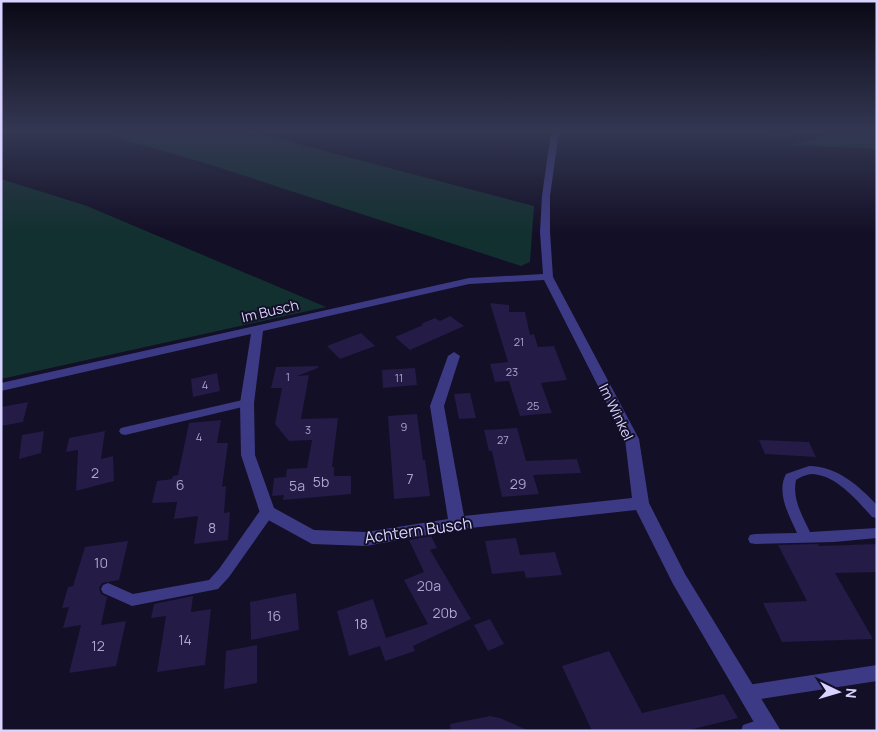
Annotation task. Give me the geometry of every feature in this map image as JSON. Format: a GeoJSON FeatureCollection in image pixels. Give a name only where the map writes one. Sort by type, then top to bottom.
{"type":"FeatureCollection","features":[{"type":"Feature","properties":{"kind":"street","name":"Im Winkel"},"geometry":{"type":"LineString","coordinates":[[550,166],[546,196],[545,232],[548,277],[632,439],[641,503],[679,579],[769,728]]}},
{"type":"Feature","properties":{"kind":"street","name":"Im Busch"},"geometry":{"type":"LineString","coordinates":[[1,387],[469,281],[548,277]]}},
{"type":"Feature","properties":{"kind":"street"},"geometry":{"type":"LineString","coordinates":[[257,330],[247,404],[248,455],[267,512]]}},
{"type":"Feature","properties":{"kind":"street"},"geometry":{"type":"LineString","coordinates":[[454,356],[437,406],[457,524]]}},
{"type":"Feature","properties":{"kind":"street","name":"Achtern Busch"},"geometry":{"type":"LineString","coordinates":[[267,512],[312,537],[366,540],[457,524],[641,503]]}},
{"type":"Feature","properties":{"kind":"lane"},"geometry":{"type":"LineString","coordinates":[[124,432],[247,404]]}},
{"type":"Feature","properties":{"kind":"lane"},"geometry":{"type":"LineString","coordinates":[[805,538],[788,498],[787,486],[790,477],[800,472],[812,470],[830,475],[844,483],[877,514]]}},
{"type":"Feature","properties":{"kind":"lane"},"geometry":{"type":"LineString","coordinates":[[108,589],[132,600],[213,585],[224,573],[267,512]]}},
{"type":"Feature","properties":{"kind":"lane"},"geometry":{"type":"LineString","coordinates":[[755,539],[877,533]]}},
{"type":"Feature","properties":{"kind":"lane"},"geometry":{"type":"LineString","coordinates":[[747,693],[877,673]]}},
{"type":"Feature","properties":{"kind":"lane"},"geometry":{"type":"LineString","coordinates":[[749,731],[769,728]]}},
{"type":"Feature","properties":{"kind":"green space"},"geometry":{"type":"Polygon","coordinates":[[[215,166],[383,166],[534,206],[530,262],[521,266],[215,166]]]}},
{"type":"Feature","properties":{"kind":"green space"},"geometry":{"type":"Polygon","coordinates":[[[1,179],[87,206],[326,307],[1,379],[1,179]]]}},
{"type":"Feature","properties":{"kind":"building"},"geometry":{"type":"Polygon","coordinates":[[[490,303],[509,305],[509,312],[525,312],[530,335],[534,334],[538,347],[554,346],[567,380],[541,383],[552,413],[520,416],[509,381],[495,382],[490,364],[508,362],[490,303]]]}},
{"type":"Feature","properties":{"kind":"building"},"geometry":{"type":"Polygon","coordinates":[[[450,316],[464,326],[410,350],[395,337],[435,318],[440,321],[450,316]]]}},
{"type":"Feature","properties":{"kind":"building"},"geometry":{"type":"Polygon","coordinates":[[[361,333],[375,346],[340,359],[327,346],[361,333]]]}},
{"type":"Feature","properties":{"kind":"building"},"geometry":{"type":"Polygon","coordinates":[[[318,366],[318,368],[297,376],[309,375],[301,419],[338,418],[332,467],[334,467],[334,476],[351,476],[351,494],[283,500],[284,495],[272,496],[274,478],[286,477],[287,469],[307,468],[312,440],[289,441],[275,424],[282,388],[271,388],[276,367],[318,366]]]}},
{"type":"Feature","properties":{"kind":"building"},"geometry":{"type":"Polygon","coordinates":[[[415,368],[417,385],[383,388],[382,370],[415,368]]]}},
{"type":"Feature","properties":{"kind":"building"},"geometry":{"type":"Polygon","coordinates":[[[217,373],[220,391],[193,397],[191,379],[217,373]]]}},
{"type":"Feature","properties":{"kind":"building"},"geometry":{"type":"Polygon","coordinates":[[[470,393],[476,418],[459,419],[454,394],[470,393]]]}},
{"type":"Feature","properties":{"kind":"building"},"geometry":{"type":"Polygon","coordinates":[[[28,402],[23,422],[1,426],[1,407],[28,402]]]}},
{"type":"Feature","properties":{"kind":"building"},"geometry":{"type":"Polygon","coordinates":[[[417,414],[430,496],[394,499],[388,416],[417,414]]]}},
{"type":"Feature","properties":{"kind":"building"},"geometry":{"type":"Polygon","coordinates":[[[221,420],[217,443],[228,443],[222,487],[226,486],[224,513],[230,512],[228,540],[194,544],[198,516],[174,519],[177,502],[152,503],[157,481],[172,479],[173,476],[178,475],[189,423],[221,420]]]}},
{"type":"Feature","properties":{"kind":"building"},"geometry":{"type":"Polygon","coordinates":[[[517,428],[526,461],[577,459],[581,473],[533,475],[539,494],[502,497],[492,451],[489,451],[484,430],[517,428]]]}},
{"type":"Feature","properties":{"kind":"building"},"geometry":{"type":"Polygon","coordinates":[[[44,431],[41,453],[19,459],[22,435],[44,431]]]}},
{"type":"Feature","properties":{"kind":"building"},"geometry":{"type":"Polygon","coordinates":[[[105,431],[101,459],[113,456],[114,481],[76,491],[78,450],[66,452],[69,438],[105,431]]]}},
{"type":"Feature","properties":{"kind":"building"},"geometry":{"type":"Polygon","coordinates":[[[759,440],[809,442],[816,457],[765,454],[759,440]]]}},
{"type":"Feature","properties":{"kind":"building"},"geometry":{"type":"Polygon","coordinates":[[[431,536],[437,548],[430,550],[471,619],[413,646],[415,651],[385,661],[380,646],[349,656],[337,611],[373,599],[386,638],[428,624],[404,580],[424,572],[409,540],[431,536]]]}},
{"type":"Feature","properties":{"kind":"building"},"geometry":{"type":"Polygon","coordinates":[[[516,538],[520,555],[555,552],[562,575],[526,578],[524,571],[492,574],[485,541],[516,538]]]}},
{"type":"Feature","properties":{"kind":"building"},"geometry":{"type":"Polygon","coordinates":[[[128,541],[119,580],[102,583],[99,588],[101,594],[107,597],[101,625],[126,621],[116,666],[69,673],[81,625],[63,628],[69,607],[62,608],[68,587],[73,586],[85,547],[128,541]]]}},
{"type":"Feature","properties":{"kind":"building"},"geometry":{"type":"Polygon","coordinates":[[[818,544],[819,546],[877,544],[877,572],[835,573],[873,639],[782,642],[763,603],[807,601],[778,545],[818,544]]]}},
{"type":"Feature","properties":{"kind":"building"},"geometry":{"type":"Polygon","coordinates":[[[296,593],[299,630],[251,640],[250,602],[296,593]]]}},
{"type":"Feature","properties":{"kind":"building"},"geometry":{"type":"Polygon","coordinates":[[[193,596],[191,612],[211,609],[205,665],[157,672],[166,616],[151,618],[154,604],[193,596]]]}},
{"type":"Feature","properties":{"kind":"building"},"geometry":{"type":"Polygon","coordinates":[[[490,619],[504,644],[488,651],[474,625],[490,619]]]}},
{"type":"Feature","properties":{"kind":"building"},"geometry":{"type":"Polygon","coordinates":[[[257,645],[257,683],[224,689],[226,651],[257,645]]]}},
{"type":"Feature","properties":{"kind":"building"},"geometry":{"type":"Polygon","coordinates":[[[609,651],[642,713],[724,694],[738,718],[685,731],[592,731],[562,666],[609,651]]]}},
{"type":"Feature","properties":{"kind":"building"},"geometry":{"type":"Polygon","coordinates":[[[490,716],[500,718],[529,731],[451,731],[450,724],[490,716]]]}}]}
